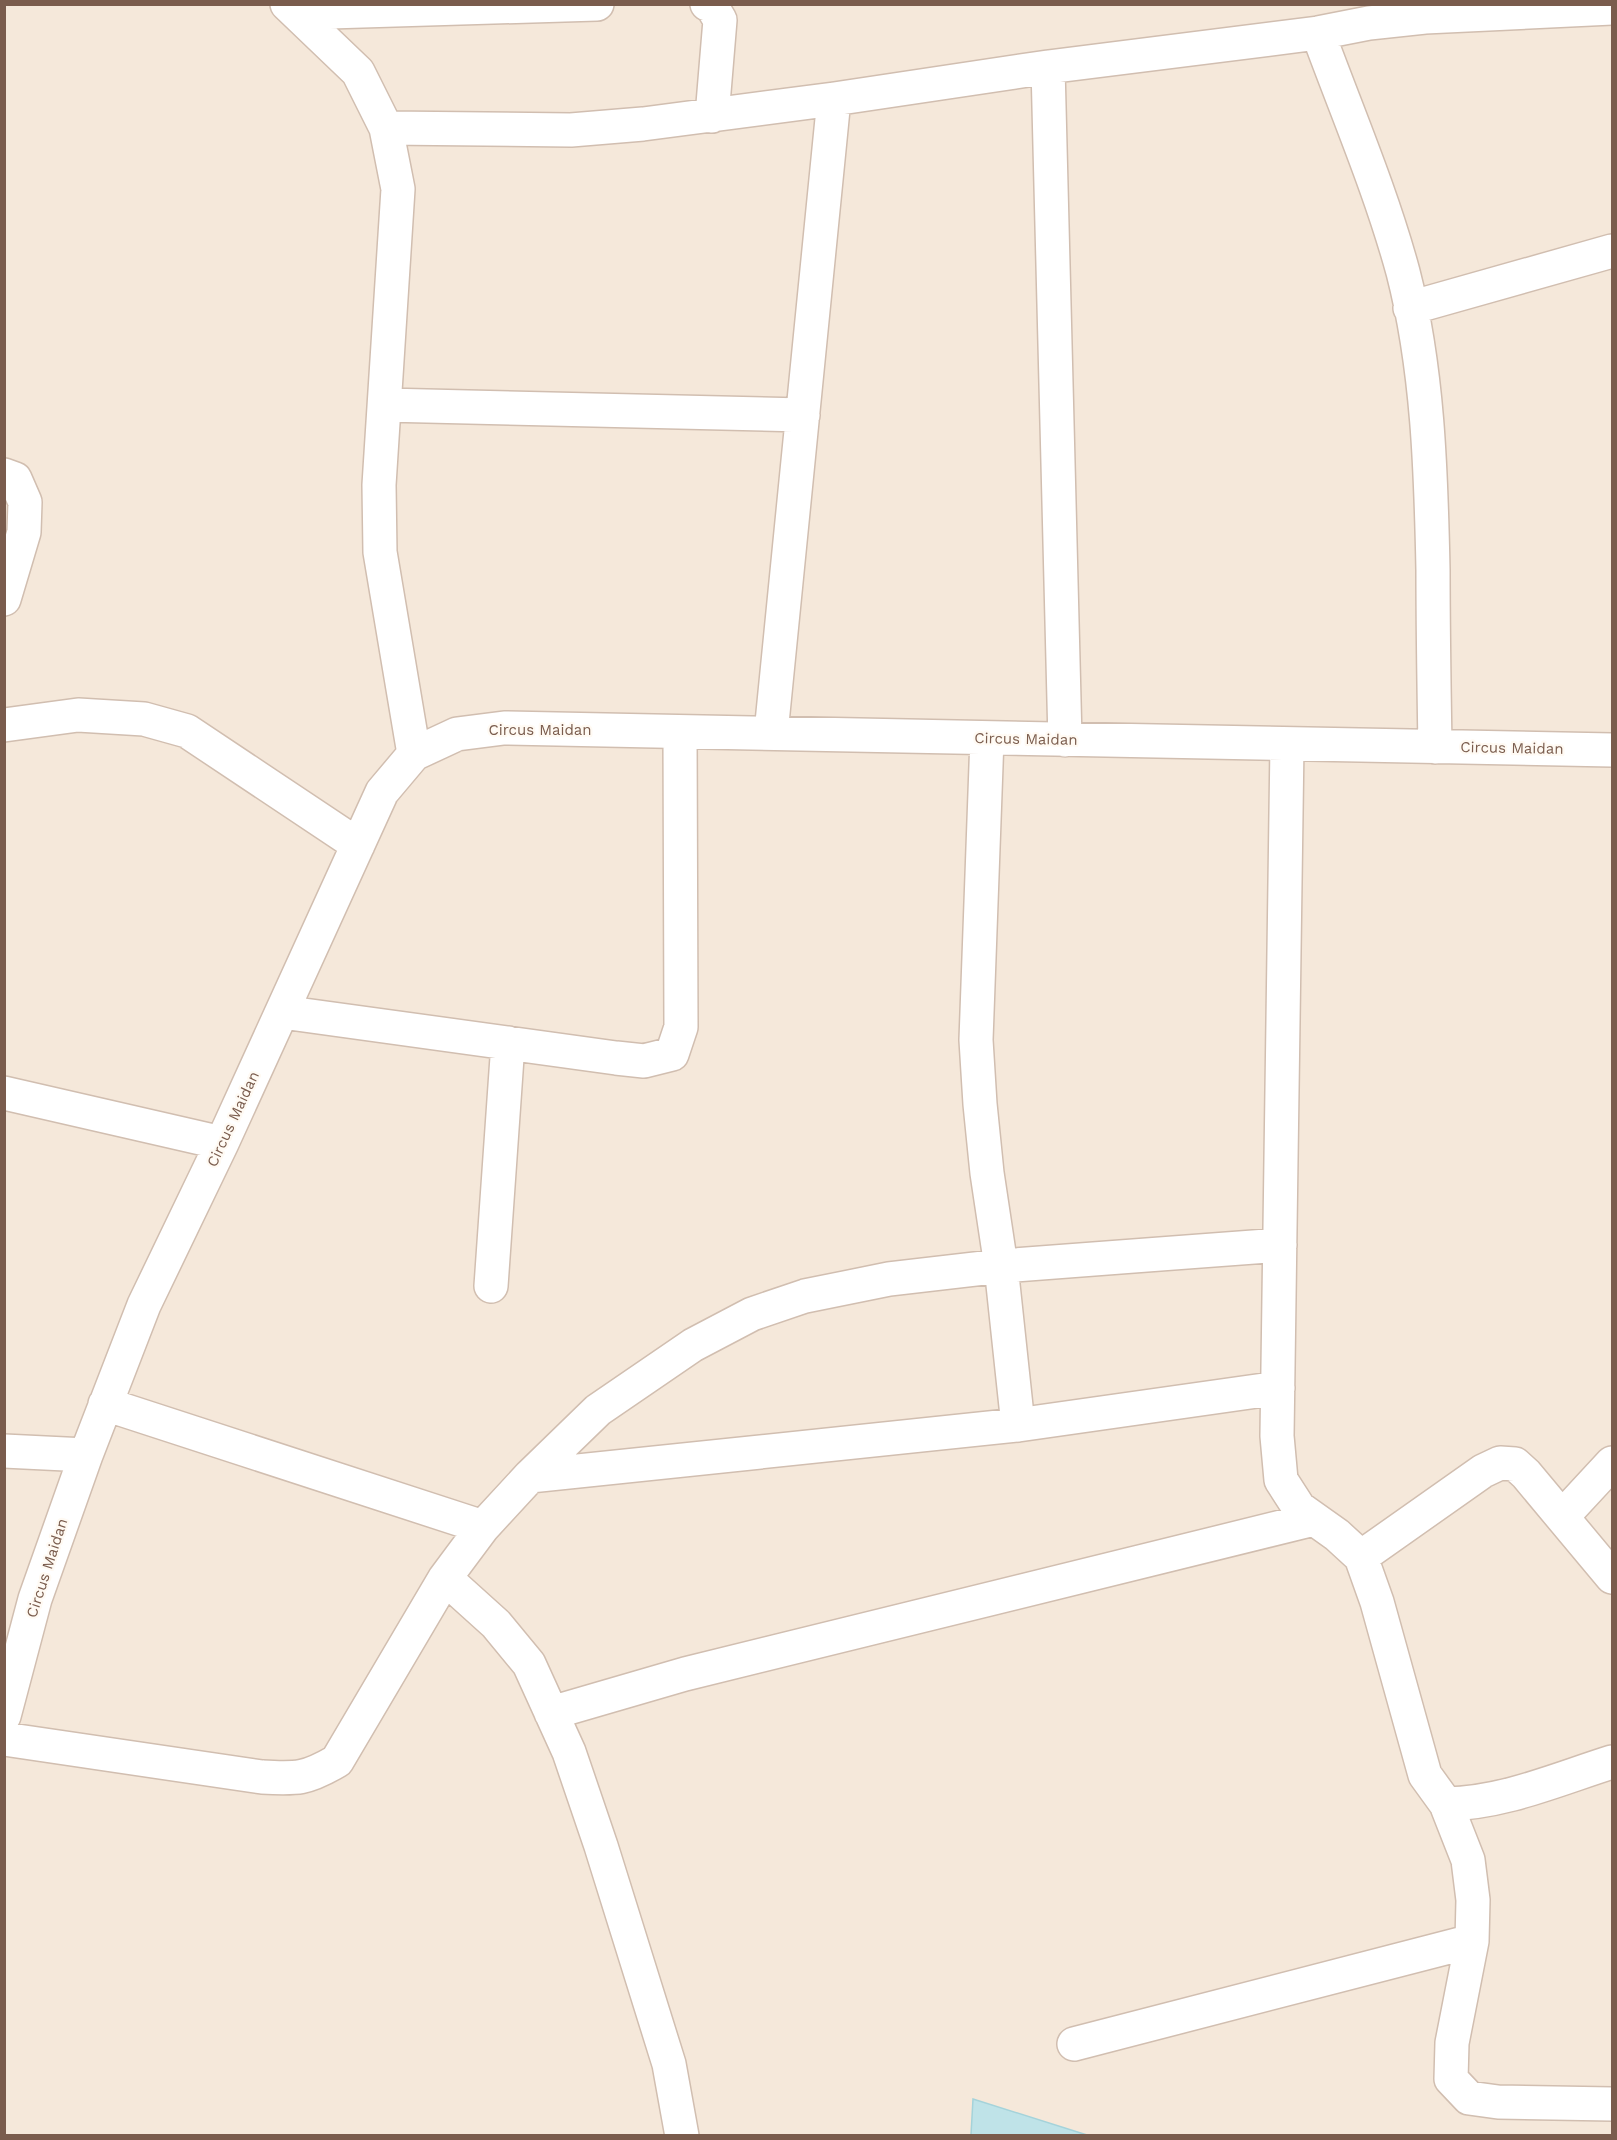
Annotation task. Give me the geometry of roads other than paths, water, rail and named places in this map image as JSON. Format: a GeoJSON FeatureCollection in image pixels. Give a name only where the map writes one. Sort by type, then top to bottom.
{"type":"FeatureCollection","features":[{"type":"Feature","properties":{"kind":"street"},"geometry":{"type":"LineString","coordinates":[[292,9],[597,4]]}},
{"type":"Feature","properties":{"kind":"street"},"geometry":{"type":"LineString","coordinates":[[707,4],[711,5],[720,20],[712,116]]}},
{"type":"Feature","properties":{"kind":"street"},"geometry":{"type":"LineString","coordinates":[[386,128],[571,130],[643,124],[834,99],[1048,67],[1318,33],[1368,14],[1425,17],[1612,8]]}},
{"type":"Feature","properties":{"kind":"street"},"geometry":{"type":"LineString","coordinates":[[292,9],[358,72],[386,128],[398,189],[379,485],[380,552],[414,754]]}},
{"type":"Feature","properties":{"kind":"street"},"geometry":{"type":"LineString","coordinates":[[1318,33],[1376,190],[1403,273],[1417,342],[1427,420],[1432,502],[1435,747]]}},
{"type":"Feature","properties":{"kind":"street"},"geometry":{"type":"LineString","coordinates":[[1048,67],[1065,740]]}},
{"type":"Feature","properties":{"kind":"street"},"geometry":{"type":"LineString","coordinates":[[771,733],[834,99]]}},
{"type":"Feature","properties":{"kind":"street"},"geometry":{"type":"LineString","coordinates":[[1410,308],[1612,251]]}},
{"type":"Feature","properties":{"kind":"street"},"geometry":{"type":"LineString","coordinates":[[385,405],[803,415]]}},
{"type":"Feature","properties":{"kind":"street"},"geometry":{"type":"LineString","coordinates":[[4,474],[15,478],[25,502],[24,532],[4,599]]}},
{"type":"Feature","properties":{"kind":"street"},"geometry":{"type":"LineString","coordinates":[[4,725],[78,715],[144,719],[188,731],[358,845]]}},
{"type":"Feature","properties":{"kind":"street","name":"Circus Maidan"},"geometry":{"type":"LineString","coordinates":[[4,1716],[35,1599],[86,1455],[144,1305],[222,1143],[382,792],[414,754],[457,734],[504,728],[1612,750]]}},
{"type":"Feature","properties":{"kind":"street"},"geometry":{"type":"LineString","coordinates":[[282,1012],[644,1060],[672,1054],[681,1027],[680,732]]}},
{"type":"Feature","properties":{"kind":"street"},"geometry":{"type":"LineString","coordinates":[[987,738],[976,1040],[986,1161],[1001,1266],[1018,1425]]}},
{"type":"Feature","properties":{"kind":"street"},"geometry":{"type":"LineString","coordinates":[[1287,744],[1277,1436],[1281,1480],[1299,1508],[1337,1535],[1361,1557],[1377,1602],[1425,1775],[1446,1803],[1468,1860],[1473,1900],[1472,1941],[1452,2043],[1451,2079],[1469,2098],[1498,2102],[1612,2104]]}},
{"type":"Feature","properties":{"kind":"street"},"geometry":{"type":"LineString","coordinates":[[491,1286],[508,1043]]}},
{"type":"Feature","properties":{"kind":"street"},"geometry":{"type":"LineString","coordinates":[[4,1093],[222,1143]]}},
{"type":"Feature","properties":{"kind":"street"},"geometry":{"type":"LineString","coordinates":[[4,1739],[262,1777],[291,1779],[313,1775],[337,1761],[445,1578],[483,1527],[530,1476],[598,1410],[693,1345],[752,1314],[805,1296],[879,1281],[1001,1266],[1280,1245]]}},
{"type":"Feature","properties":{"kind":"street"},"geometry":{"type":"LineString","coordinates":[[530,1476],[1018,1425],[1278,1388]]}},
{"type":"Feature","properties":{"kind":"street"},"geometry":{"type":"LineString","coordinates":[[105,1404],[483,1527]]}},
{"type":"Feature","properties":{"kind":"street"},"geometry":{"type":"LineString","coordinates":[[4,1451],[86,1455]]}},
{"type":"Feature","properties":{"kind":"street"},"geometry":{"type":"LineString","coordinates":[[1361,1557],[1483,1471],[1500,1463],[1515,1464],[1526,1474],[1612,1577]]}},
{"type":"Feature","properties":{"kind":"street"},"geometry":{"type":"LineString","coordinates":[[1562,1517],[1612,1463]]}},
{"type":"Feature","properties":{"kind":"street"},"geometry":{"type":"LineString","coordinates":[[551,1713],[685,1674],[1314,1519]]}},
{"type":"Feature","properties":{"kind":"street"},"geometry":{"type":"LineString","coordinates":[[445,1578],[496,1624],[529,1665],[573,1763],[663,2042],[682,2136]]}},
{"type":"Feature","properties":{"kind":"street"},"geometry":{"type":"LineString","coordinates":[[1446,1803],[1473,1803],[1511,1795],[1612,1762]]}},
{"type":"Feature","properties":{"kind":"street"},"geometry":{"type":"LineString","coordinates":[[1074,2044],[1472,1941]]}},
{"type":"Feature","properties":{"kind":"water"},"geometry":{"type":"Polygon","coordinates":[[[973,2099],[1087,2135],[971,2135],[973,2099]]]}}]}
